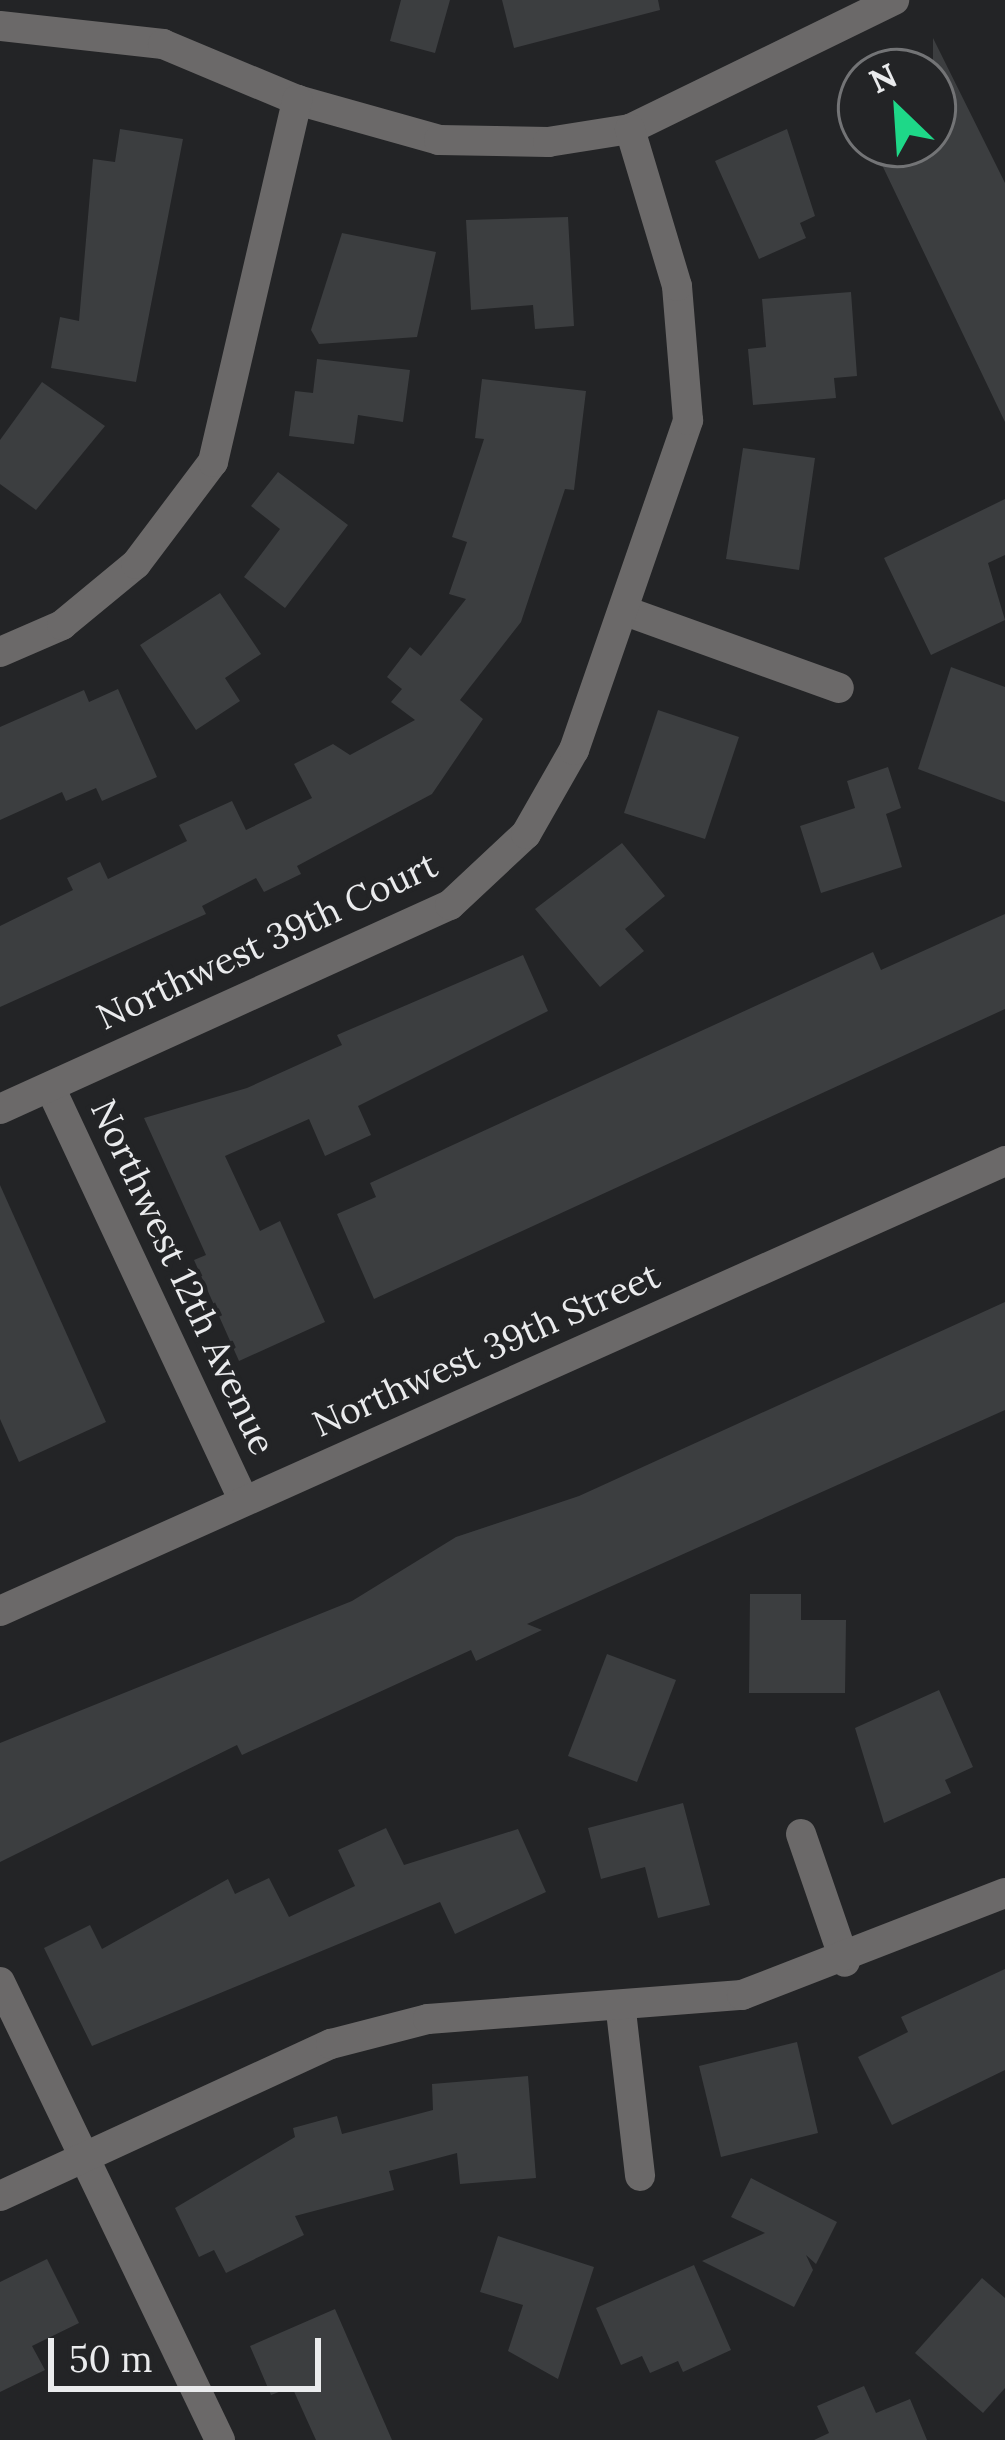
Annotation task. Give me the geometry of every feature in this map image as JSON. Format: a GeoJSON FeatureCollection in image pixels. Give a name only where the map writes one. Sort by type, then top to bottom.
{"type":"FeatureCollection","features":[{"type":"Feature","properties":{"kind":"street"},"geometry":{"type":"LineString","coordinates":[[0,26],[163,44],[297,100],[440,140],[630,129],[894,0]]}},
{"type":"Feature","properties":{"kind":"street"},"geometry":{"type":"LineString","coordinates":[[0,652],[62,625],[136,564],[213,462],[297,100]]}},
{"type":"Feature","properties":{"kind":"street","name":"Northwest 39th Court"},"geometry":{"type":"LineString","coordinates":[[0,1108],[451,905],[526,834],[574,750],[628,612],[688,420],[677,286],[630,129]]}},
{"type":"Feature","properties":{"kind":"street"},"geometry":{"type":"LineString","coordinates":[[628,612],[839,688]]}},
{"type":"Feature","properties":{"kind":"street","name":"Northwest 12th Avenue"},"geometry":{"type":"LineString","coordinates":[[50,1087],[244,1501]]}},
{"type":"Feature","properties":{"kind":"street","name":"Northwest 39th Street"},"geometry":{"type":"LineString","coordinates":[[0,1611],[1005,1161]]}},
{"type":"Feature","properties":{"kind":"street"},"geometry":{"type":"LineString","coordinates":[[801,1834],[845,1962]]}},
{"type":"Feature","properties":{"kind":"street"},"geometry":{"type":"LineString","coordinates":[[0,2196],[331,2044],[428,2019],[621,2011],[742,1995],[845,1962],[1005,1893]]}},
{"type":"Feature","properties":{"kind":"street"},"geometry":{"type":"LineString","coordinates":[[0,1982],[220,2440]]}},
{"type":"Feature","properties":{"kind":"street"},"geometry":{"type":"LineString","coordinates":[[621,2011],[640,2176]]}},
{"type":"Feature","properties":{"kind":"building"},"geometry":{"type":"Polygon","coordinates":[[[401,0],[450,0],[435,53],[390,41],[401,0]]]}},
{"type":"Feature","properties":{"kind":"building"},"geometry":{"type":"Polygon","coordinates":[[[502,0],[658,0],[660,10],[514,48],[502,0]]]}},
{"type":"Feature","properties":{"kind":"building"},"geometry":{"type":"Polygon","coordinates":[[[957,86],[1005,183],[1005,422],[883,168],[957,168],[957,86]]]}},
{"type":"Feature","properties":{"kind":"building"},"geometry":{"type":"Polygon","coordinates":[[[120,129],[183,139],[136,382],[51,368],[60,317],[79,321],[93,159],[115,162],[120,129]]]}},
{"type":"Feature","properties":{"kind":"building"},"geometry":{"type":"Polygon","coordinates":[[[787,129],[815,216],[800,223],[806,238],[759,259],[715,161],[787,129]]]}},
{"type":"Feature","properties":{"kind":"building"},"geometry":{"type":"Polygon","coordinates":[[[568,217],[574,326],[535,329],[533,305],[471,310],[466,220],[568,217]]]}},
{"type":"Feature","properties":{"kind":"building"},"geometry":{"type":"Polygon","coordinates":[[[342,233],[436,252],[417,337],[319,344],[311,330],[342,233]]]}},
{"type":"Feature","properties":{"kind":"building"},"geometry":{"type":"Polygon","coordinates":[[[851,292],[857,376],[834,378],[836,398],[753,405],[748,349],[766,347],[762,299],[851,292]]]}},
{"type":"Feature","properties":{"kind":"building"},"geometry":{"type":"Polygon","coordinates":[[[317,359],[410,370],[403,422],[358,415],[354,444],[289,436],[295,391],[313,393],[317,359]]]}},
{"type":"Feature","properties":{"kind":"building"},"geometry":{"type":"Polygon","coordinates":[[[482,379],[586,391],[574,490],[565,489],[521,622],[460,700],[483,719],[432,794],[297,866],[301,874],[264,892],[256,878],[202,906],[206,914],[0,1007],[0,926],[73,890],[67,878],[100,862],[108,879],[187,841],[179,825],[232,801],[246,830],[312,798],[294,764],[333,744],[350,755],[415,720],[391,702],[402,689],[387,677],[410,647],[421,656],[466,599],[449,594],[467,542],[452,537],[484,439],[475,438],[482,379]]]}},
{"type":"Feature","properties":{"kind":"building"},"geometry":{"type":"Polygon","coordinates":[[[42,382],[105,426],[36,510],[0,484],[0,440],[42,382]]]}},
{"type":"Feature","properties":{"kind":"building"},"geometry":{"type":"Polygon","coordinates":[[[743,448],[815,458],[799,570],[726,559],[743,448]]]}},
{"type":"Feature","properties":{"kind":"building"},"geometry":{"type":"Polygon","coordinates":[[[278,472],[348,525],[285,608],[244,577],[280,529],[251,506],[278,472]]]}},
{"type":"Feature","properties":{"kind":"building"},"geometry":{"type":"Polygon","coordinates":[[[1005,499],[1005,555],[988,563],[1005,620],[931,655],[884,558],[1005,499]]]}},
{"type":"Feature","properties":{"kind":"building"},"geometry":{"type":"Polygon","coordinates":[[[220,593],[261,654],[225,678],[240,701],[196,730],[140,645],[220,593]]]}},
{"type":"Feature","properties":{"kind":"building"},"geometry":{"type":"Polygon","coordinates":[[[951,667],[1005,687],[1005,802],[918,769],[951,667]]]}},
{"type":"Feature","properties":{"kind":"building"},"geometry":{"type":"Polygon","coordinates":[[[118,689],[157,777],[102,801],[96,788],[66,801],[62,792],[0,820],[0,727],[84,690],[89,702],[118,689]]]}},
{"type":"Feature","properties":{"kind":"building"},"geometry":{"type":"Polygon","coordinates":[[[658,710],[739,737],[705,839],[624,813],[658,710]]]}},
{"type":"Feature","properties":{"kind":"building"},"geometry":{"type":"Polygon","coordinates":[[[888,767],[901,808],[886,814],[902,867],[821,893],[800,826],[855,808],[847,781],[888,767]]]}},
{"type":"Feature","properties":{"kind":"building"},"geometry":{"type":"Polygon","coordinates":[[[622,843],[665,896],[625,929],[644,951],[600,987],[535,909],[622,843]]]}},
{"type":"Feature","properties":{"kind":"building"},"geometry":{"type":"Polygon","coordinates":[[[1005,914],[1005,1009],[374,1299],[337,1214],[376,1197],[370,1183],[873,952],[881,970],[1005,914]]]}},
{"type":"Feature","properties":{"kind":"building"},"geometry":{"type":"Polygon","coordinates":[[[523,955],[548,1011],[358,1106],[371,1135],[325,1156],[309,1119],[225,1156],[260,1231],[280,1221],[325,1322],[239,1361],[194,1260],[206,1255],[144,1118],[247,1088],[342,1045],[337,1035],[523,955]]]}},
{"type":"Feature","properties":{"kind":"building"},"geometry":{"type":"Polygon","coordinates":[[[0,1185],[106,1422],[19,1462],[0,1419],[0,1185]]]}},
{"type":"Feature","properties":{"kind":"building"},"geometry":{"type":"Polygon","coordinates":[[[1005,1302],[1005,1410],[527,1624],[542,1630],[476,1661],[471,1650],[242,1755],[237,1745],[0,1862],[0,1743],[352,1601],[456,1537],[579,1496],[1005,1302]]]}},
{"type":"Feature","properties":{"kind":"building"},"geometry":{"type":"Polygon","coordinates":[[[750,1594],[801,1594],[801,1620],[846,1620],[845,1693],[749,1693],[750,1594]]]}},
{"type":"Feature","properties":{"kind":"building"},"geometry":{"type":"Polygon","coordinates":[[[607,1654],[676,1680],[637,1782],[568,1756],[607,1654]]]}},
{"type":"Feature","properties":{"kind":"building"},"geometry":{"type":"Polygon","coordinates":[[[939,1690],[973,1767],[945,1780],[951,1793],[884,1823],[855,1728],[939,1690]]]}},
{"type":"Feature","properties":{"kind":"building"},"geometry":{"type":"Polygon","coordinates":[[[683,1803],[710,1905],[658,1918],[645,1867],[601,1879],[588,1828],[683,1803]]]}},
{"type":"Feature","properties":{"kind":"building"},"geometry":{"type":"Polygon","coordinates":[[[386,1828],[404,1865],[518,1829],[546,1892],[455,1934],[440,1902],[92,2046],[44,1948],[90,1925],[102,1949],[228,1879],[235,1894],[269,1878],[289,1917],[355,1886],[338,1850],[386,1828]]]}},
{"type":"Feature","properties":{"kind":"building"},"geometry":{"type":"Polygon","coordinates":[[[1005,1969],[1005,2070],[892,2125],[858,2057],[908,2032],[901,2017],[1005,1969]]]}},
{"type":"Feature","properties":{"kind":"building"},"geometry":{"type":"Polygon","coordinates":[[[797,2042],[818,2133],[721,2157],[699,2066],[797,2042]]]}},
{"type":"Feature","properties":{"kind":"building"},"geometry":{"type":"Polygon","coordinates":[[[528,2076],[536,2178],[460,2184],[457,2153],[389,2171],[394,2190],[295,2216],[304,2235],[226,2273],[214,2250],[199,2257],[175,2208],[295,2137],[293,2128],[337,2116],[342,2134],[433,2110],[432,2084],[528,2076]]]}},
{"type":"Feature","properties":{"kind":"building"},"geometry":{"type":"Polygon","coordinates":[[[751,2178],[837,2222],[816,2264],[806,2255],[813,2270],[794,2307],[702,2261],[765,2233],[731,2217],[751,2178]]]}},
{"type":"Feature","properties":{"kind":"building"},"geometry":{"type":"Polygon","coordinates":[[[498,2236],[594,2267],[558,2379],[508,2351],[523,2305],[480,2292],[498,2236]]]}},
{"type":"Feature","properties":{"kind":"building"},"geometry":{"type":"Polygon","coordinates":[[[47,2259],[79,2323],[32,2346],[45,2370],[0,2392],[0,2282],[47,2259]]]}},
{"type":"Feature","properties":{"kind":"building"},"geometry":{"type":"Polygon","coordinates":[[[694,2265],[731,2350],[683,2372],[678,2361],[650,2373],[642,2356],[621,2365],[596,2308],[694,2265]]]}},
{"type":"Feature","properties":{"kind":"building"},"geometry":{"type":"Polygon","coordinates":[[[982,2278],[1005,2298],[1005,2388],[983,2413],[915,2353],[982,2278]]]}},
{"type":"Feature","properties":{"kind":"building"},"geometry":{"type":"Polygon","coordinates":[[[335,2309],[392,2440],[316,2440],[292,2387],[271,2395],[250,2346],[335,2309]]]}},
{"type":"Feature","properties":{"kind":"building"},"geometry":{"type":"Polygon","coordinates":[[[864,2386],[876,2413],[910,2399],[927,2440],[814,2440],[829,2433],[817,2406],[864,2386]]]}}]}
